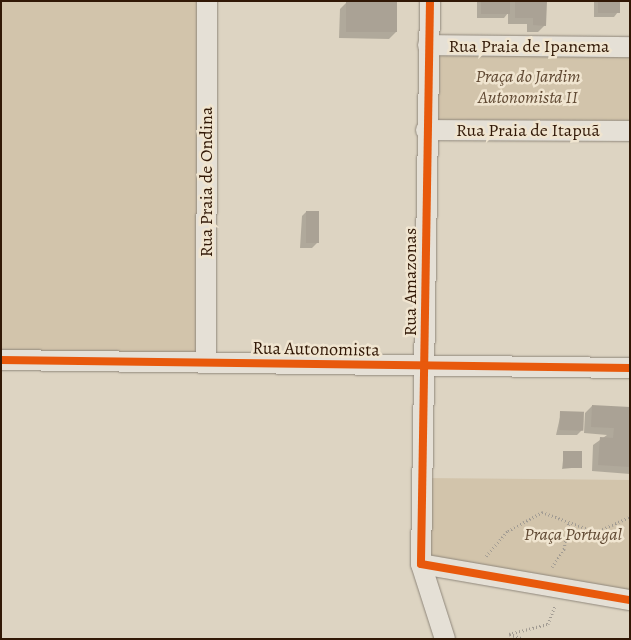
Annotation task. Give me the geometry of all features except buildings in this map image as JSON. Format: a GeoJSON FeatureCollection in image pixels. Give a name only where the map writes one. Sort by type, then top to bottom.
{"type":"FeatureCollection","features":[{"type":"Feature","properties":{"kind":"street","name":"Rua Praia de Ondina"},"geometry":{"type":"LineString","coordinates":[[206,362],[207,1]]}},
{"type":"Feature","properties":{"kind":"street","name":"Rua Amazonas"},"geometry":{"type":"LineString","coordinates":[[430,1],[426,130],[425,366],[421,564],[445,639]]}},
{"type":"Feature","properties":{"kind":"street","name":"Rua Praia de Ipanema"},"geometry":{"type":"LineString","coordinates":[[428,45],[630,46]]}},
{"type":"Feature","properties":{"kind":"street","name":"Rua Praia de Itapuã"},"geometry":{"type":"LineString","coordinates":[[426,130],[630,130]]}},
{"type":"Feature","properties":{"kind":"street","name":"Rua Autonomista"},"geometry":{"type":"LineString","coordinates":[[1,360],[630,368]]}},
{"type":"Feature","properties":{"kind":"street"},"geometry":{"type":"LineString","coordinates":[[421,564],[473,571],[630,600]]}},
{"type":"Feature","properties":{"kind":"path"},"geometry":{"type":"LineString","coordinates":[[473,571],[508,531],[542,512],[596,532],[630,517]]}},
{"type":"Feature","properties":{"kind":"path"},"geometry":{"type":"LineString","coordinates":[[542,583],[564,549],[569,522]]}},
{"type":"Feature","properties":{"kind":"path"},"geometry":{"type":"LineString","coordinates":[[524,639],[509,634],[548,624],[562,588]]}},
{"type":"Feature","properties":{"kind":"green space"},"geometry":{"type":"Polygon","coordinates":[[[1,1],[207,1],[207,360],[1,360],[1,1]]]}},
{"type":"Feature","properties":{"kind":"green space","name":"Praça do Jardim Autonomista II"},"geometry":{"type":"Polygon","coordinates":[[[428,45],[630,49],[628,134],[427,130],[428,45]]]}},
{"type":"Feature","properties":{"kind":"green space","name":"Praça Portugal"},"geometry":{"type":"Polygon","coordinates":[[[422,478],[630,480],[630,600],[421,564],[422,478]]]}},
{"type":"Feature","properties":{"kind":"cycle path"},"geometry":{"type":"LineString","coordinates":[[430,1],[421,564],[630,600]]}},
{"type":"Feature","properties":{"kind":"cycle path"},"geometry":{"type":"LineString","coordinates":[[1,360],[630,368]]}}]}
